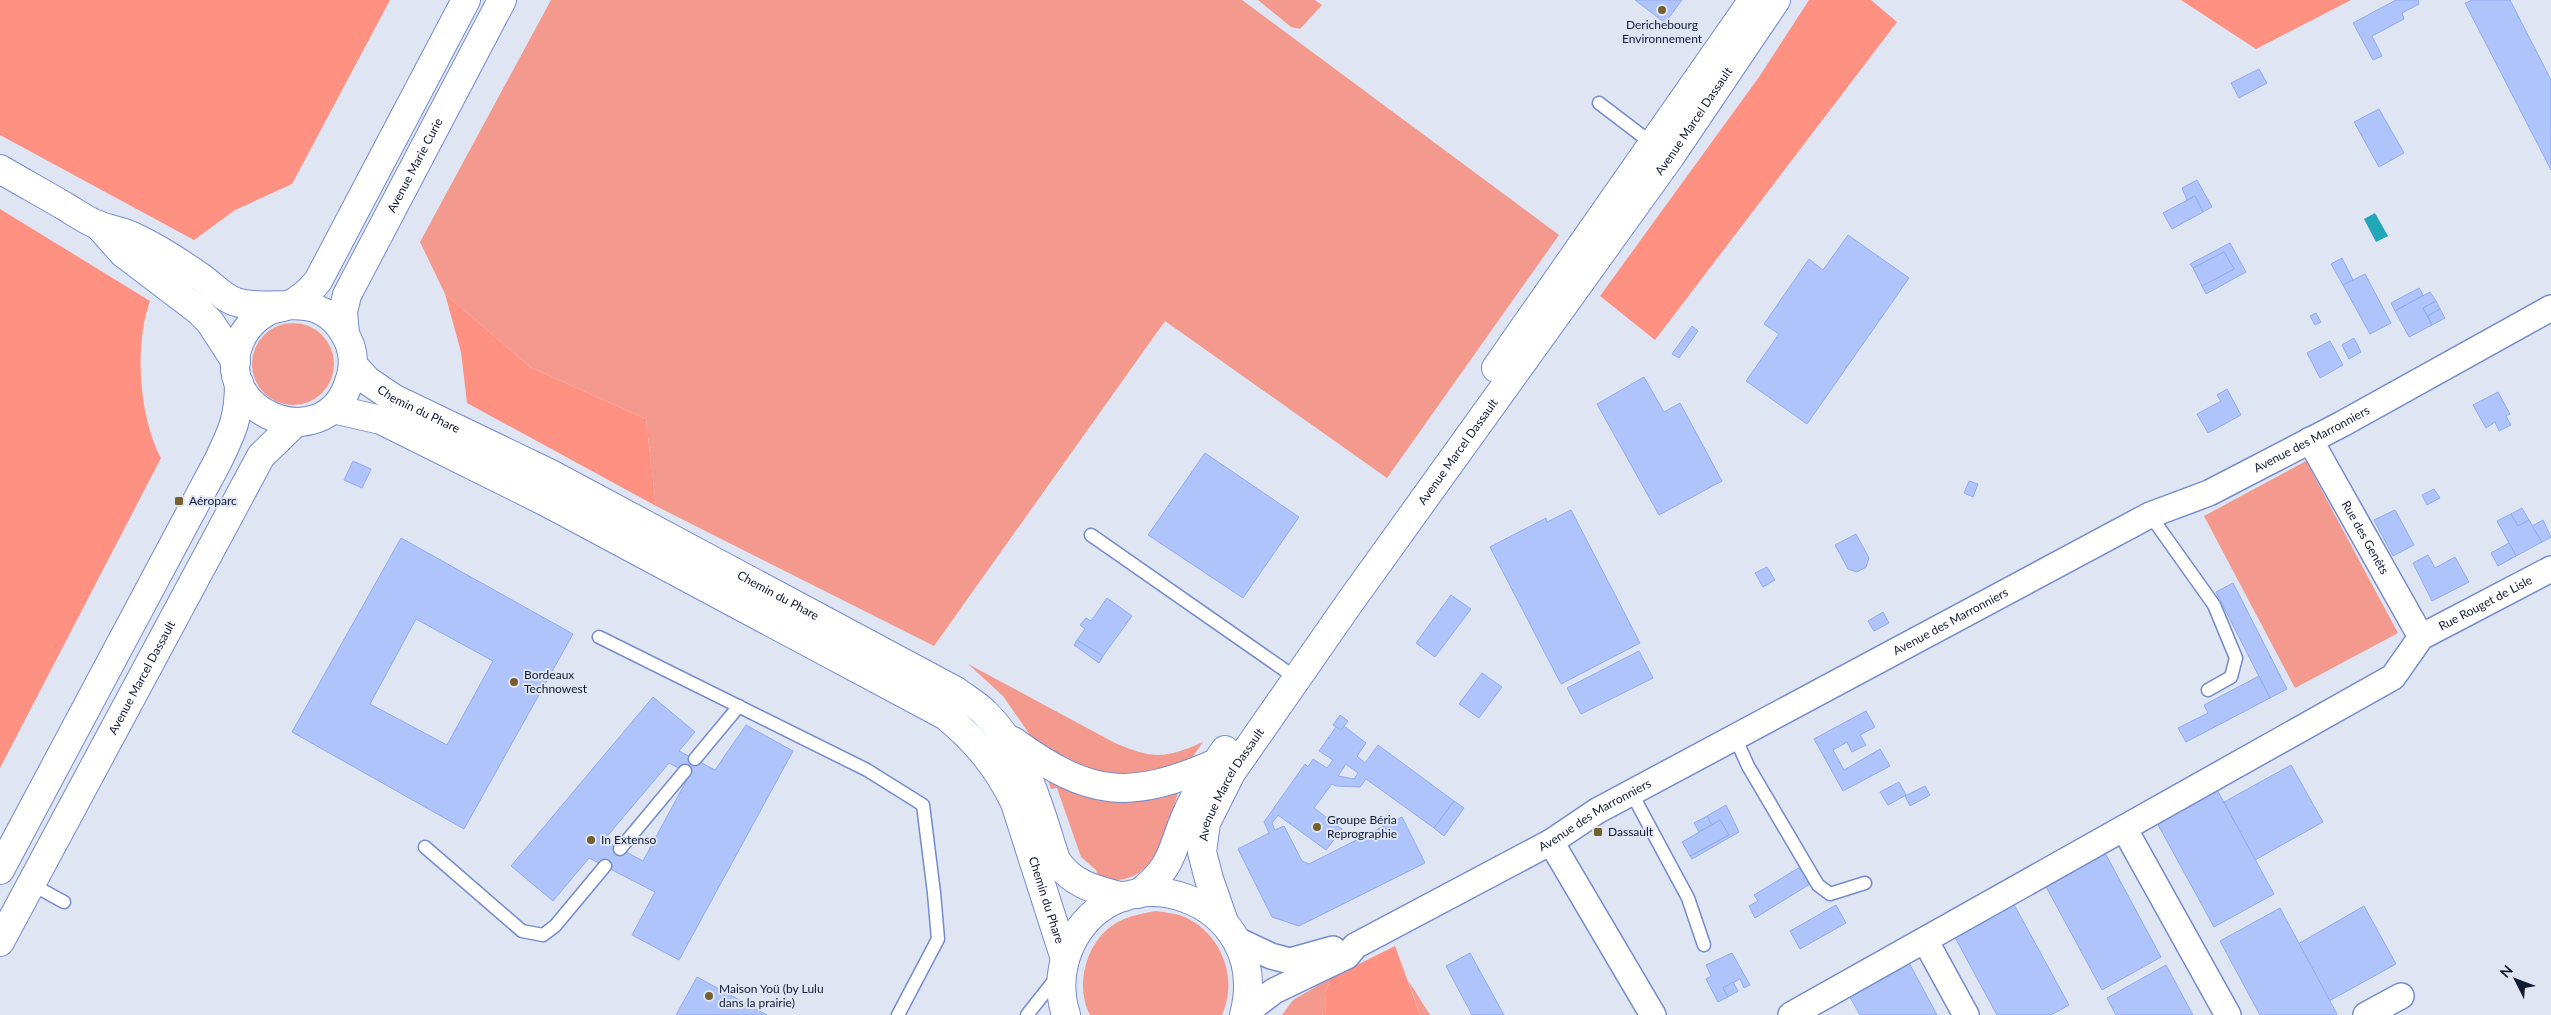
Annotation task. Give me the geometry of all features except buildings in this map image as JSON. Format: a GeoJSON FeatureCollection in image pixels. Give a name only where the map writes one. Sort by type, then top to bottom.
{"type":"FeatureCollection","features":[{"type":"Feature","properties":{"kind":"main road"},"geometry":{"type":"LineString","coordinates":[[0,869],[234,430],[239,410],[237,373],[240,342],[251,323],[268,311],[289,305],[307,294],[318,281],[466,0]]}},
{"type":"Feature","properties":{"kind":"main road","name":"Avenue Marie Curie"},"geometry":{"type":"LineString","coordinates":[[346,334],[343,312],[347,295],[502,0]]}},
{"type":"Feature","properties":{"kind":"main road","name":"Avenue Marcel Dassault"},"geometry":{"type":"LineString","coordinates":[[1662,151],[1753,0]]}},
{"type":"Feature","properties":{"kind":"main road","name":"Avenue Marcel Dassault"},"geometry":{"type":"LineString","coordinates":[[1131,895],[1156,879],[1164,870],[1176,844],[1186,814],[1216,763],[1289,673],[1662,151],[1776,0]]}},
{"type":"Feature","properties":{"kind":"main road"},"geometry":{"type":"LineString","coordinates":[[0,169],[98,225],[134,236],[197,274],[234,302],[266,306],[302,305],[328,314],[346,334],[353,353],[353,374],[346,393],[333,409],[315,419],[295,423],[280,421],[266,416],[245,396],[237,373],[210,322],[198,310],[123,253],[98,225]]}},
{"type":"Feature","properties":{"kind":"main road","name":"Chemin du Phare"},"geometry":{"type":"LineString","coordinates":[[353,365],[368,381],[393,398],[549,473],[949,687],[983,710],[1004,734],[1024,765],[1056,860],[1064,873],[1086,887],[1131,895]]}},
{"type":"Feature","properties":{"kind":"main road","name":"Chemin du Phare"},"geometry":{"type":"LineString","coordinates":[[333,409],[381,420],[546,502],[946,716],[970,735],[1004,780],[1015,803],[1064,963]]}},
{"type":"Feature","properties":{"kind":"main road","name":"Avenue Marcel Dassault"},"geometry":{"type":"LineString","coordinates":[[0,942],[261,456],[295,423]]}},
{"type":"Feature","properties":{"kind":"main road","name":"Avenue Marcel Dassault"},"geometry":{"type":"LineString","coordinates":[[1244,1014],[1248,995],[1248,976],[1202,852],[1206,823],[1231,773],[1289,673]]}},
{"type":"Feature","properties":{"kind":"main road"},"geometry":{"type":"LineString","coordinates":[[1004,734],[1056,770],[1080,780],[1111,788],[1136,788],[1163,782],[1189,775],[1216,763]]}},
{"type":"Feature","properties":{"kind":"main road"},"geometry":{"type":"LineString","coordinates":[[1066,1015],[1061,987],[1064,963],[1074,938],[1087,921],[1104,907],[1131,895],[1169,893],[1199,903],[1230,931]]}},
{"type":"Feature","properties":{"kind":"street","name":"Avenue des Marronniers"},"geometry":{"type":"LineString","coordinates":[[1244,1014],[1274,991],[1347,956],[1355,946],[1551,842],[1596,811],[1631,792],[2150,515],[2209,493],[2310,440],[2551,308]]}},
{"type":"Feature","properties":{"kind":"street","name":"Rue des Genêts"},"geometry":{"type":"LineString","coordinates":[[2310,440],[2421,637]]}},
{"type":"Feature","properties":{"kind":"street","name":"Rue Rouget de Lisle"},"geometry":{"type":"LineString","coordinates":[[2421,637],[2551,569]]}},
{"type":"Feature","properties":{"kind":"street"},"geometry":{"type":"LineString","coordinates":[[1791,1015],[2393,677],[2421,637]]}},
{"type":"Feature","properties":{"kind":"street"},"geometry":{"type":"LineString","coordinates":[[2124,828],[2228,1015]]}},
{"type":"Feature","properties":{"kind":"street"},"geometry":{"type":"LineString","coordinates":[[1551,842],[1653,1015]]}},
{"type":"Feature","properties":{"kind":"street","name":"Avenue des Marronniers"},"geometry":{"type":"LineString","coordinates":[[1230,931],[1271,956],[1290,961],[1341,946],[1355,946]]}},
{"type":"Feature","properties":{"kind":"street"},"geometry":{"type":"LineString","coordinates":[[1925,940],[1966,1015]]}},
{"type":"Feature","properties":{"kind":"street"},"geometry":{"type":"LineString","coordinates":[[2366,1015],[2401,996]]}},
{"type":"Feature","properties":{"kind":"lane"},"geometry":{"type":"LineString","coordinates":[[1599,103],[1662,151]]}},
{"type":"Feature","properties":{"kind":"lane"},"geometry":{"type":"LineString","coordinates":[[2150,515],[2214,605],[2236,658],[2231,676],[2208,690]]}},
{"type":"Feature","properties":{"kind":"lane"},"geometry":{"type":"LineString","coordinates":[[1091,535],[1289,673]]}},
{"type":"Feature","properties":{"kind":"lane"},"geometry":{"type":"LineString","coordinates":[[599,637],[867,770],[922,805],[938,939],[898,1015]]}},
{"type":"Feature","properties":{"kind":"lane"},"geometry":{"type":"LineString","coordinates":[[695,759],[739,706]]}},
{"type":"Feature","properties":{"kind":"lane"},"geometry":{"type":"LineString","coordinates":[[1735,737],[1748,766],[1818,885],[1830,894],[1865,884]]}},
{"type":"Feature","properties":{"kind":"lane"},"geometry":{"type":"LineString","coordinates":[[620,849],[684,771]]}},
{"type":"Feature","properties":{"kind":"lane"},"geometry":{"type":"LineString","coordinates":[[1631,792],[1688,898],[1704,945]]}},
{"type":"Feature","properties":{"kind":"lane"},"geometry":{"type":"LineString","coordinates":[[425,847],[522,931],[531,934],[543,935],[555,926],[605,866]]}},
{"type":"Feature","properties":{"kind":"lane"},"geometry":{"type":"LineString","coordinates":[[31,884],[64,902]]}},
{"type":"Feature","properties":{"kind":"lane"},"geometry":{"type":"LineString","coordinates":[[1027,1015],[1064,963]]}},
{"type":"Feature","properties":{"kind":"shaded area"},"geometry":{"type":"Polygon","coordinates":[[[0,0],[390,0],[292,184],[235,210],[194,240],[0,135],[0,0]]]}},
{"type":"Feature","properties":{"kind":"shaded area"},"geometry":{"type":"Polygon","coordinates":[[[551,0],[1242,0],[1559,235],[1387,478],[1165,321],[934,646],[656,506],[646,419],[530,367],[445,294],[420,242],[551,0]]]}},
{"type":"Feature","properties":{"kind":"shaded area"},"geometry":{"type":"Polygon","coordinates":[[[1258,0],[1315,0],[1322,5],[1300,29],[1291,27],[1258,0]]]}},
{"type":"Feature","properties":{"kind":"shaded area"},"geometry":{"type":"Polygon","coordinates":[[[1809,0],[1871,0],[1897,22],[1655,340],[1600,296],[1759,77],[1809,0]]]}},
{"type":"Feature","properties":{"kind":"shaded area"},"geometry":{"type":"Polygon","coordinates":[[[2181,0],[2351,0],[2256,49],[2181,0]]]}},
{"type":"Feature","properties":{"kind":"shaded area"},"geometry":{"type":"Polygon","coordinates":[[[0,209],[150,301],[142,338],[141,381],[148,422],[161,458],[0,768],[0,209]]]}},
{"type":"Feature","properties":{"kind":"shaded area"},"geometry":{"type":"Polygon","coordinates":[[[445,294],[530,367],[646,419],[656,506],[467,403],[461,352],[445,294]]]}},
{"type":"Feature","properties":{"kind":"shaded area"},"geometry":{"type":"Polygon","coordinates":[[[293,323],[309,326],[322,335],[331,348],[334,364],[331,380],[322,393],[309,402],[293,405],[277,402],[264,393],[255,380],[252,364],[255,348],[264,335],[277,326],[293,323]]]}},
{"type":"Feature","properties":{"kind":"shaded area"},"geometry":{"type":"Polygon","coordinates":[[[2306,461],[2398,633],[2295,688],[2204,516],[2306,461]]]}},
{"type":"Feature","properties":{"kind":"shaded area"},"geometry":{"type":"Polygon","coordinates":[[[968,664],[1115,743],[1139,752],[1159,755],[1168,754],[1179,752],[1203,742],[1183,771],[1129,784],[1039,748],[1003,696],[968,664]]]}},
{"type":"Feature","properties":{"kind":"shaded area"},"geometry":{"type":"Polygon","coordinates":[[[1045,772],[1176,789],[1178,793],[1162,841],[1145,868],[1132,876],[1117,880],[1098,877],[1096,870],[1081,857],[1057,788],[1051,789],[1045,772]]]}},
{"type":"Feature","properties":{"kind":"shaded area"},"geometry":{"type":"Polygon","coordinates":[[[1156,911],[1179,915],[1193,921],[1215,942],[1227,970],[1227,1000],[1222,1015],[1090,1015],[1083,991],[1083,979],[1089,954],[1095,943],[1103,933],[1123,919],[1156,911]]]}},
{"type":"Feature","properties":{"kind":"shaded area"},"geometry":{"type":"Polygon","coordinates":[[[1395,946],[1420,1015],[1326,1015],[1325,993],[1331,978],[1395,946]]]}},
{"type":"Feature","properties":{"kind":"shaded area"},"geometry":{"type":"Polygon","coordinates":[[[1331,978],[1325,993],[1326,1015],[1282,1015],[1293,1000],[1331,978]]]}},
{"type":"Feature","properties":{"kind":"shaded area"},"geometry":{"type":"Polygon","coordinates":[[[1408,980],[1430,1015],[1420,1015],[1408,980]]]}},
{"type":"Feature","properties":{"kind":"water"},"geometry":{"type":"Polygon","coordinates":[[[2375,213],[2388,236],[2376,242],[2364,219],[2375,213]]]}},
{"type":"Feature","properties":{"kind":"place","name":"Derichebourg Environnement"},"geometry":{"type":"Point","coordinates":[1662,10]}},
{"type":"Feature","properties":{"kind":"place","name":"Aéroparc"},"geometry":{"type":"Point","coordinates":[179,501]}},
{"type":"Feature","properties":{"kind":"place","name":"Bordeaux Technowest"},"geometry":{"type":"Point","coordinates":[514,682]}},
{"type":"Feature","properties":{"kind":"place","name":"Groupe Béria Reprographie"},"geometry":{"type":"Point","coordinates":[1317,827]}},
{"type":"Feature","properties":{"kind":"place","name":"Dassault"},"geometry":{"type":"Point","coordinates":[1598,832]}},
{"type":"Feature","properties":{"kind":"place","name":"In Extenso"},"geometry":{"type":"Point","coordinates":[591,840]}},
{"type":"Feature","properties":{"kind":"place","name":"Maison Yoü (by Lulu dans la prairie)"},"geometry":{"type":"Point","coordinates":[709,996]}}]}
